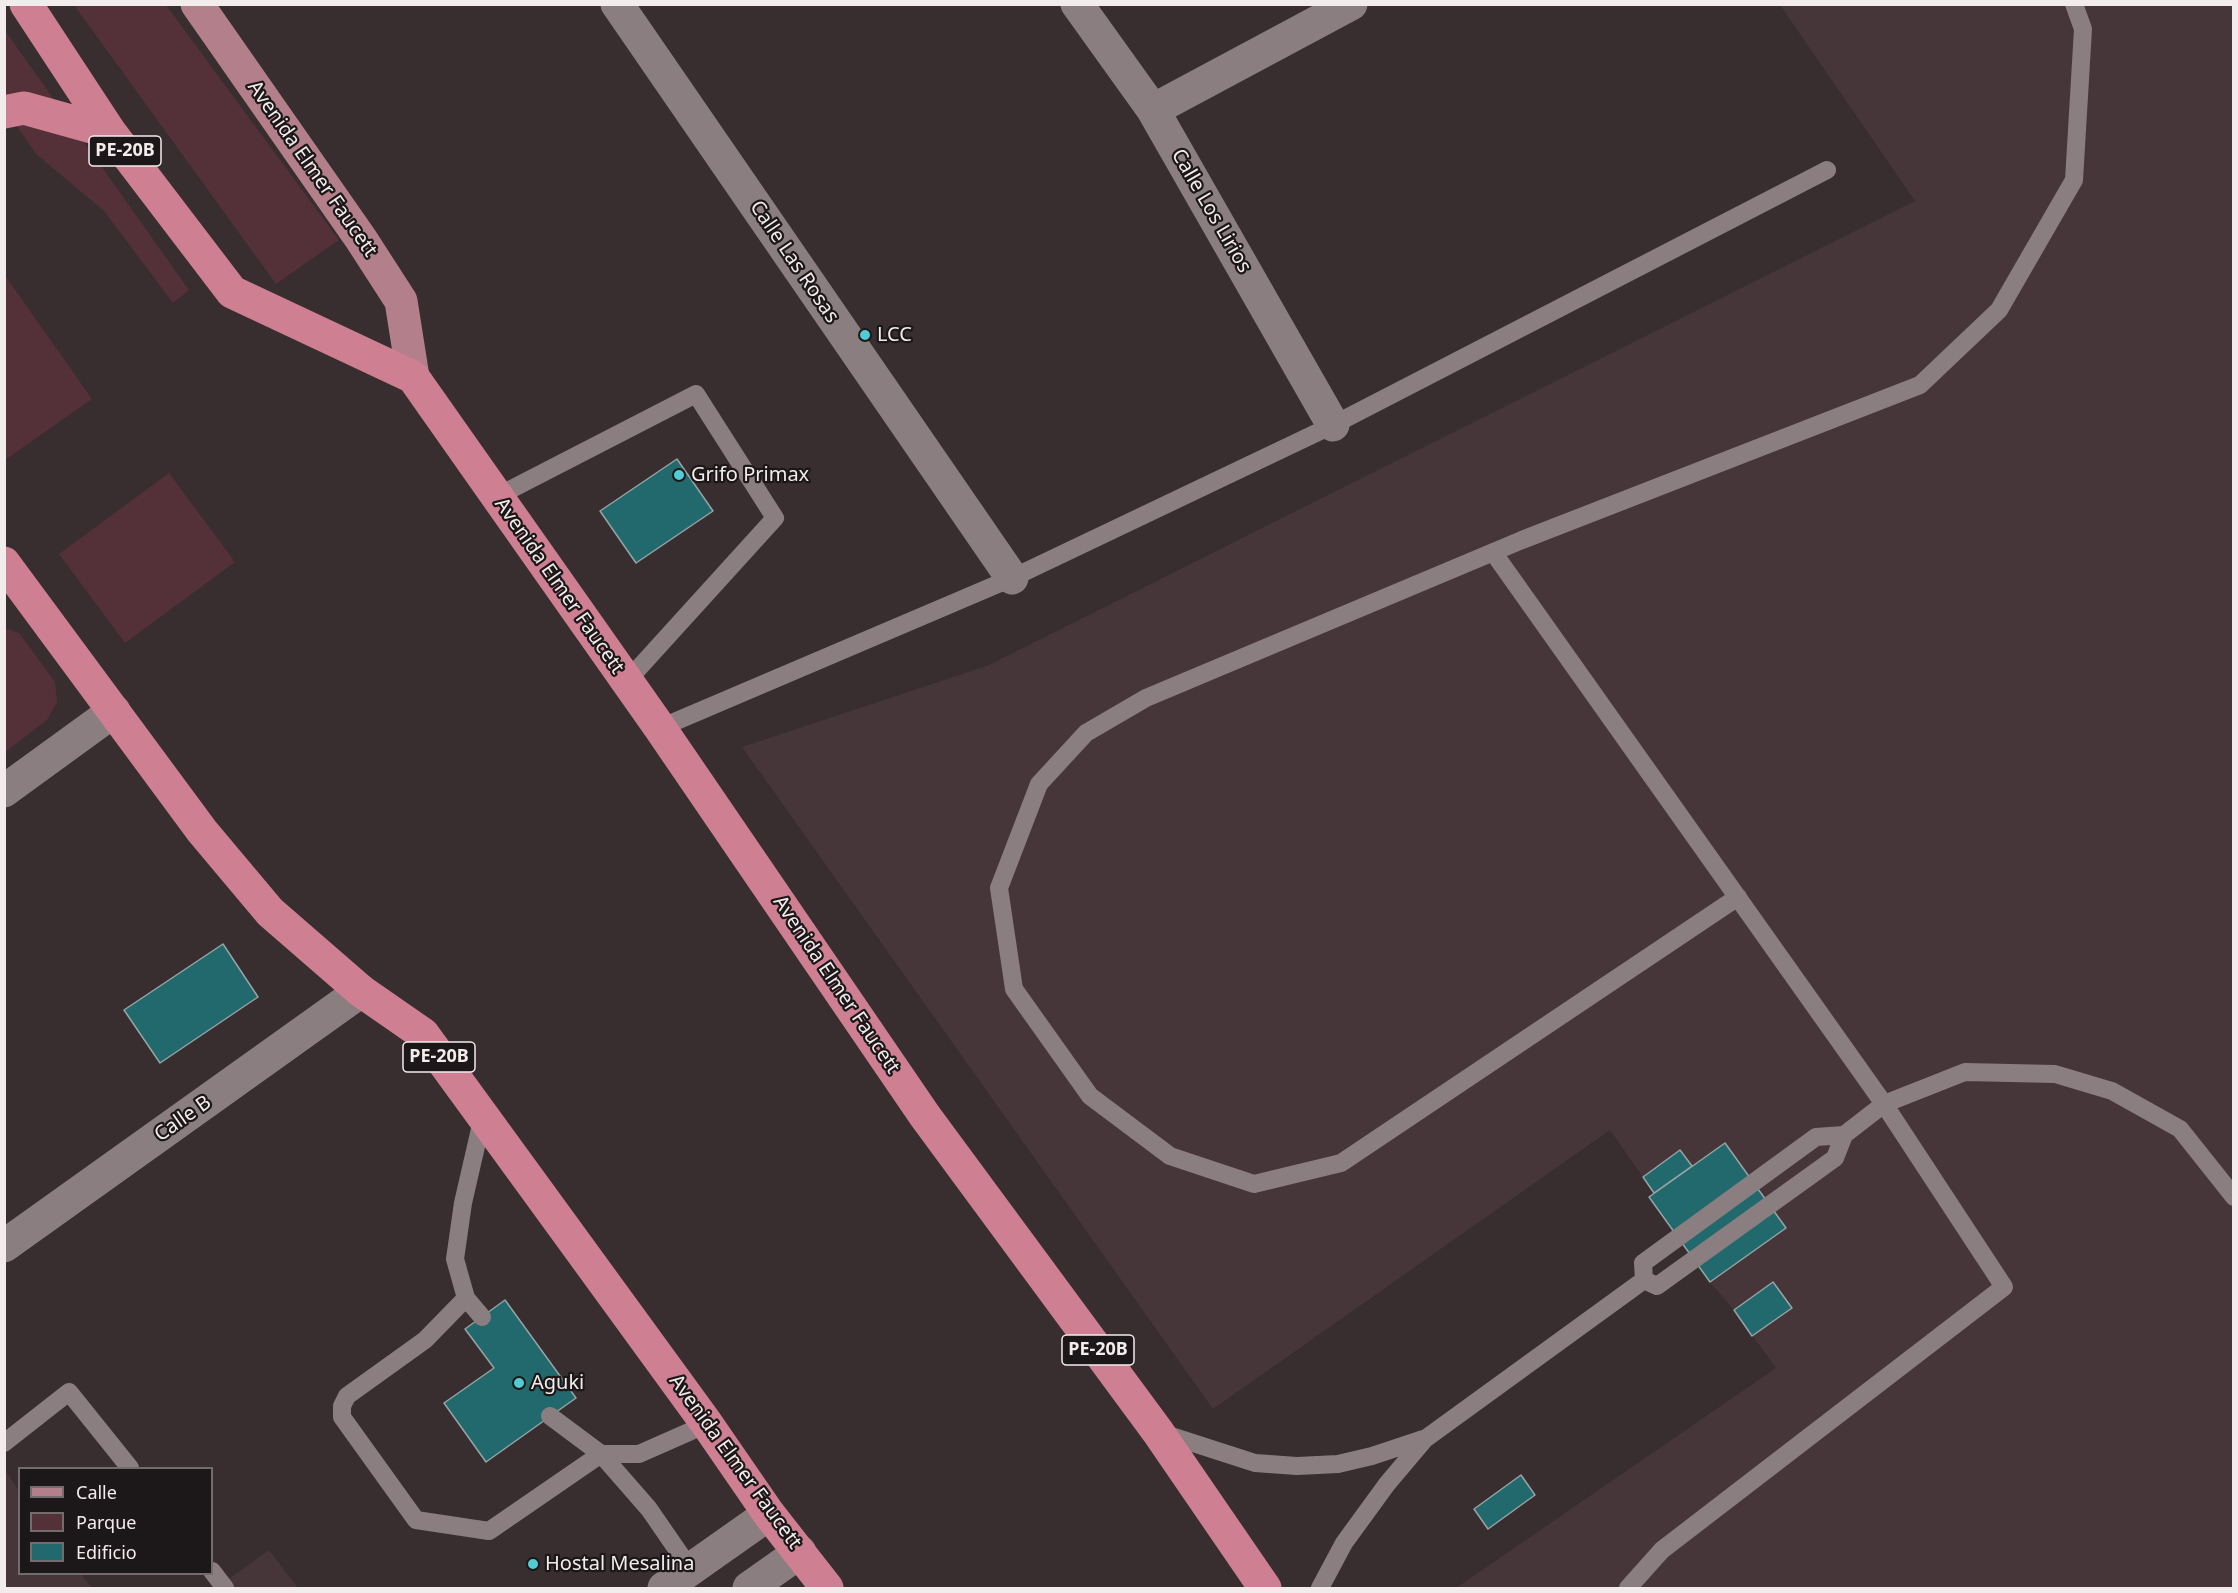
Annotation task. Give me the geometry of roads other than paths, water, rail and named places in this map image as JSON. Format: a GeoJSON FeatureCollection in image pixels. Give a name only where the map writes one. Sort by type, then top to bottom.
{"type":"FeatureCollection","features":[{"type":"Feature","properties":{"kind":"highway","name":"PE-20B"},"geometry":{"type":"LineString","coordinates":[[26,4],[110,132],[232,292],[413,377]]}},
{"type":"Feature","properties":{"kind":"highway"},"geometry":{"type":"LineString","coordinates":[[4,112],[24,108],[110,132]]}},
{"type":"Feature","properties":{"kind":"highway","name":"Avenida Elmer Faucett"},"geometry":{"type":"LineString","coordinates":[[413,377],[660,728],[926,1116],[1158,1432],[1265,1588]]}},
{"type":"Feature","properties":{"kind":"highway","name":"Avenida Elmer Faucett"},"geometry":{"type":"LineString","coordinates":[[5,566],[202,831],[270,912],[361,991],[423,1035],[707,1424],[769,1514],[827,1588]]}},
{"type":"Feature","properties":{"kind":"main road","name":"Avenida Elmer Faucett"},"geometry":{"type":"LineString","coordinates":[[198,4],[361,238],[401,301],[413,377]]}},
{"type":"Feature","properties":{"kind":"street","name":"Calle Las Rosas"},"geometry":{"type":"LineString","coordinates":[[617,4],[1012,578]]}},
{"type":"Feature","properties":{"kind":"street","name":"Calle Los Lirios"},"geometry":{"type":"LineString","coordinates":[[1077,4],[1153,110],[1333,425]]}},
{"type":"Feature","properties":{"kind":"street"},"geometry":{"type":"LineString","coordinates":[[1153,110],[1351,4]]}},
{"type":"Feature","properties":{"kind":"street"},"geometry":{"type":"LineString","coordinates":[[4,791],[114,711]]}},
{"type":"Feature","properties":{"kind":"street","name":"Calle B"},"geometry":{"type":"LineString","coordinates":[[4,1246],[361,991]]}},
{"type":"Feature","properties":{"kind":"street"},"geometry":{"type":"LineString","coordinates":[[664,1588],[769,1514]]}},
{"type":"Feature","properties":{"kind":"street"},"geometry":{"type":"LineString","coordinates":[[749,1588],[800,1552]]}},
{"type":"Feature","properties":{"kind":"lane"},"geometry":{"type":"LineString","coordinates":[[1738,897],[1341,1163],[1254,1184],[1170,1156],[1090,1095],[1014,989],[999,888],[1039,784],[1086,734],[1146,698],[1493,552],[1920,385],[1999,310],[2074,180],[2082,28],[2074,4]]}},
{"type":"Feature","properties":{"kind":"lane"},"geometry":{"type":"LineString","coordinates":[[660,728],[1012,578],[1333,425],[1827,170]]}},
{"type":"Feature","properties":{"kind":"lane"},"geometry":{"type":"LineString","coordinates":[[496,497],[696,394],[775,518],[627,681]]}},
{"type":"Feature","properties":{"kind":"lane"},"geometry":{"type":"LineString","coordinates":[[1493,552],[1884,1104],[2004,1287],[1662,1550],[1628,1588]]}},
{"type":"Feature","properties":{"kind":"lane"},"geometry":{"type":"LineString","coordinates":[[1644,1280],[1657,1286],[1835,1158],[1844,1135],[1884,1104],[1965,1072],[2055,1074],[2112,1091],[2180,1130],[2234,1197]]}},
{"type":"Feature","properties":{"kind":"lane"},"geometry":{"type":"LineString","coordinates":[[482,1317],[466,1298],[455,1259],[463,1203],[483,1116]]}},
{"type":"Feature","properties":{"kind":"lane"},"geometry":{"type":"LineString","coordinates":[[1644,1280],[1643,1263],[1816,1137],[1844,1135]]}},
{"type":"Feature","properties":{"kind":"lane"},"geometry":{"type":"LineString","coordinates":[[1320,1588],[1344,1543],[1387,1484],[1425,1439],[1644,1280]]}},
{"type":"Feature","properties":{"kind":"lane"},"geometry":{"type":"LineString","coordinates":[[466,1298],[424,1340],[347,1396],[342,1406],[342,1417],[416,1520],[489,1531],[601,1454],[639,1454],[707,1424]]}},
{"type":"Feature","properties":{"kind":"lane"},"geometry":{"type":"LineString","coordinates":[[4,1443],[69,1392],[129,1467]]}},
{"type":"Feature","properties":{"kind":"lane"},"geometry":{"type":"LineString","coordinates":[[550,1416],[601,1454],[649,1509],[691,1570]]}},
{"type":"Feature","properties":{"kind":"lane"},"geometry":{"type":"LineString","coordinates":[[1158,1432],[1256,1463],[1297,1466],[1338,1464],[1425,1439]]}},
{"type":"Feature","properties":{"kind":"lane"},"geometry":{"type":"LineString","coordinates":[[213,1572],[225,1588]]}},
{"type":"Feature","properties":{"kind":"place","name":"LCC"},"geometry":{"type":"Point","coordinates":[865,335]}},
{"type":"Feature","properties":{"kind":"place","name":"Grifo Primax"},"geometry":{"type":"Point","coordinates":[679,475]}},
{"type":"Feature","properties":{"kind":"place","name":"Aguki"},"geometry":{"type":"Point","coordinates":[519,1383]}},
{"type":"Feature","properties":{"kind":"place","name":"Hostal Mesalina"},"geometry":{"type":"Point","coordinates":[533,1564]}}]}
